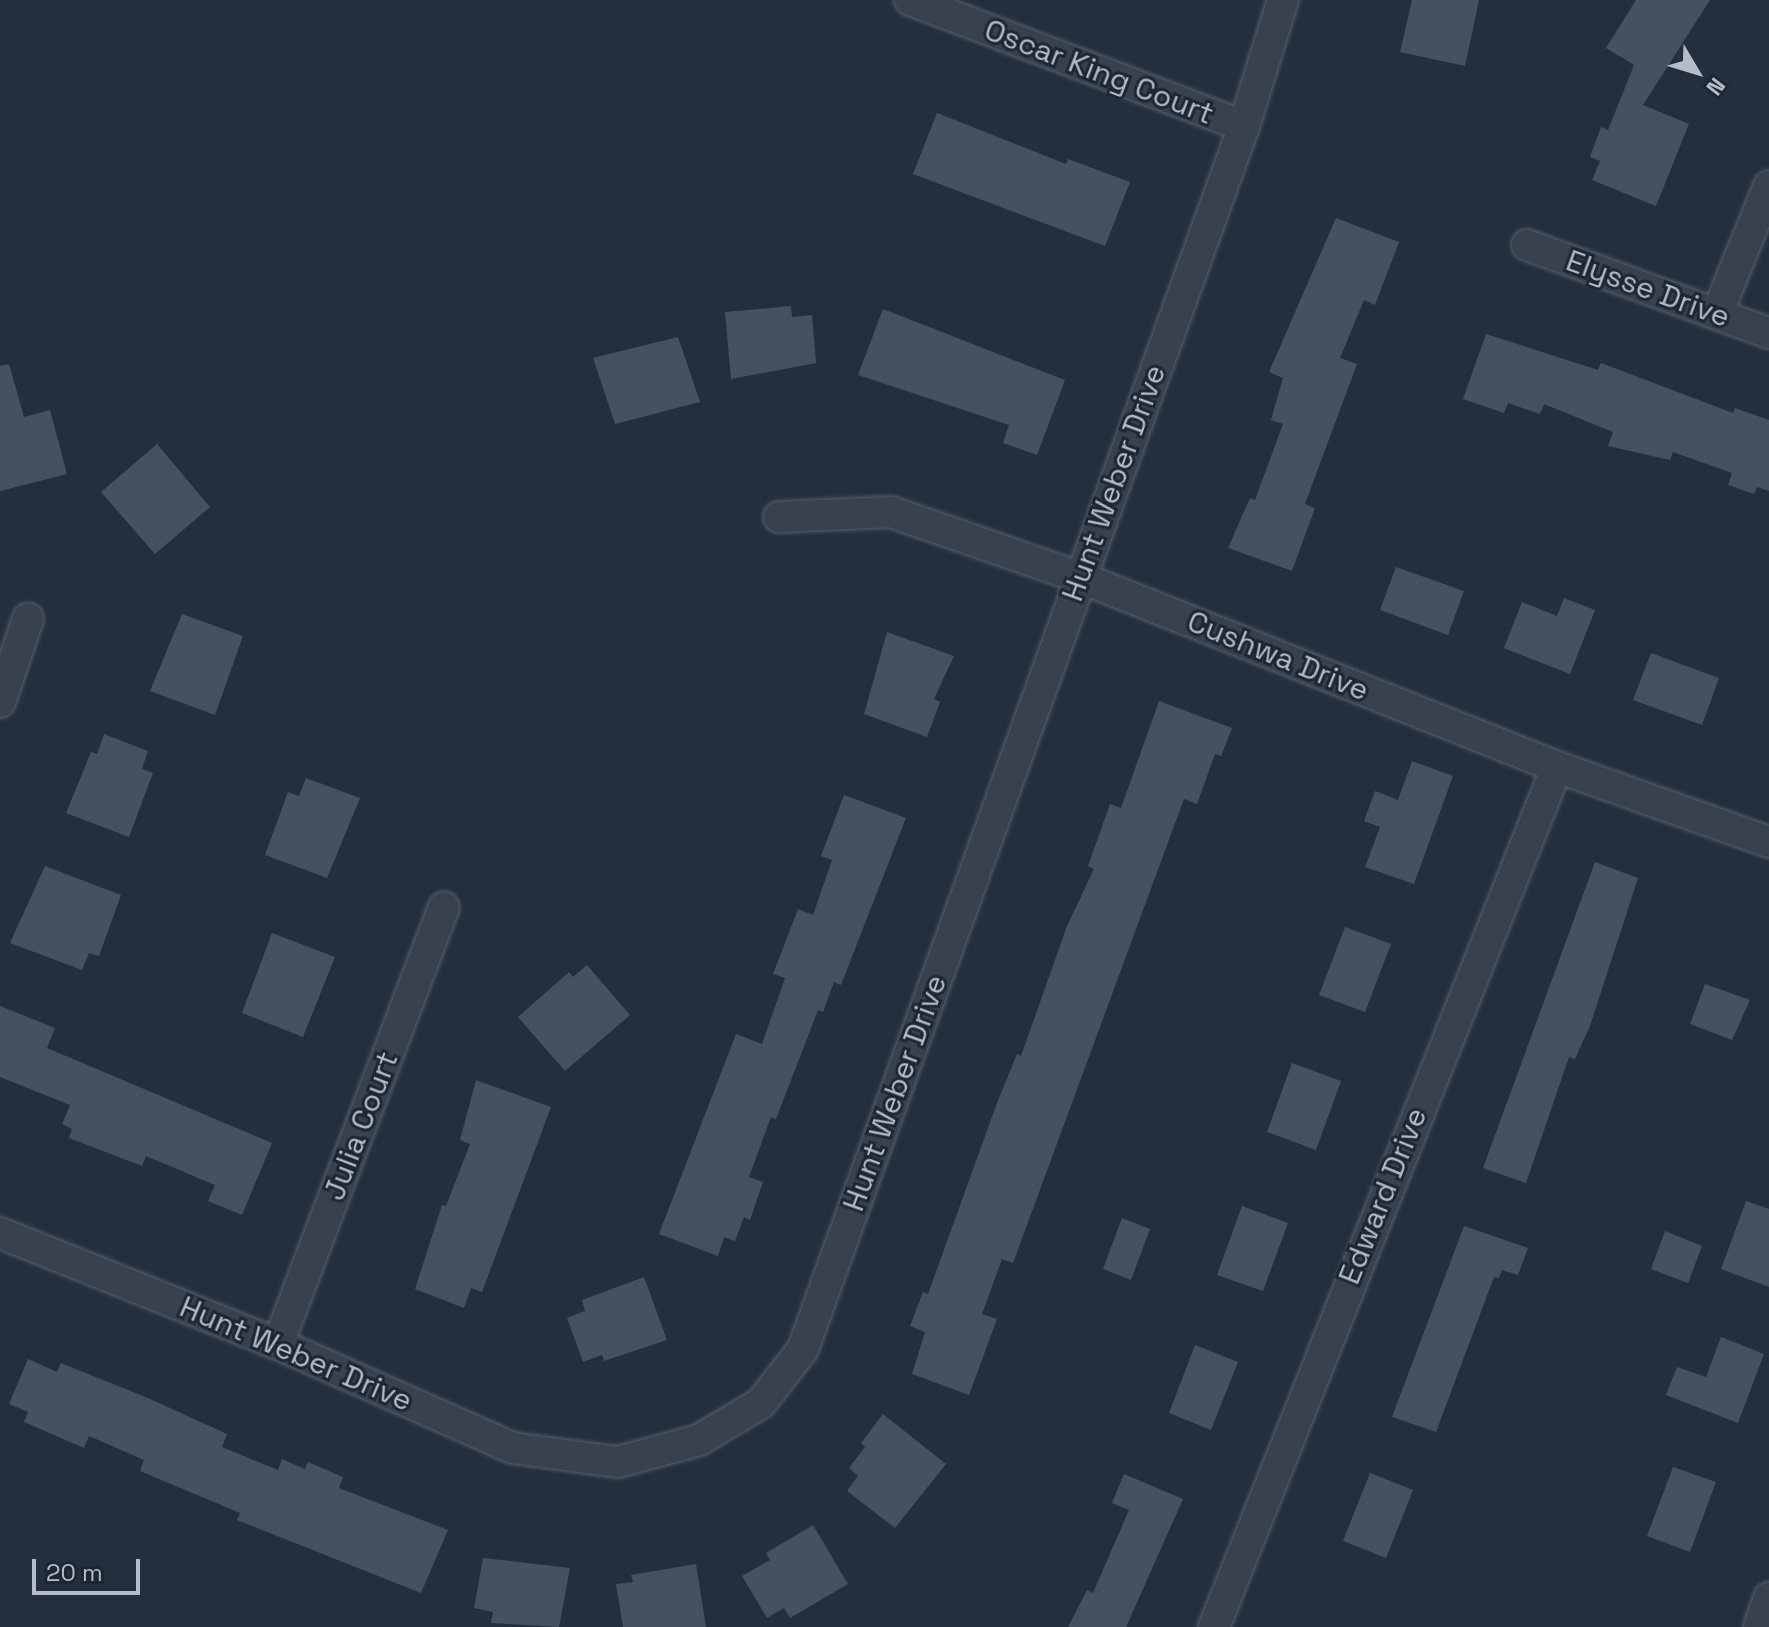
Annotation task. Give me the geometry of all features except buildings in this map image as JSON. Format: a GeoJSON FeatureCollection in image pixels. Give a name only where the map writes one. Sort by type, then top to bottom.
{"type":"FeatureCollection","features":[{"type":"Feature","properties":{"kind":"street","name":"Oscar King Court"},"geometry":{"type":"LineString","coordinates":[[910,0],[1244,126]]}},
{"type":"Feature","properties":{"kind":"street","name":"Hunt Weber Drive"},"geometry":{"type":"LineString","coordinates":[[0,1233],[278,1344],[513,1448],[618,1462],[699,1440],[761,1403],[803,1349],[1244,126],[1283,0]]}},
{"type":"Feature","properties":{"kind":"street"},"geometry":{"type":"LineString","coordinates":[[1717,314],[1769,186]]}},
{"type":"Feature","properties":{"kind":"street","name":"Elysse Drive"},"geometry":{"type":"LineString","coordinates":[[1527,245],[1769,333]]}},
{"type":"Feature","properties":{"kind":"street","name":"Cushwa Drive"},"geometry":{"type":"LineString","coordinates":[[779,517],[891,512],[1079,577],[1557,767],[1769,842]]}},
{"type":"Feature","properties":{"kind":"street"},"geometry":{"type":"LineString","coordinates":[[0,702],[28,619]]}},
{"type":"Feature","properties":{"kind":"street","name":"Edward Drive"},"geometry":{"type":"LineString","coordinates":[[1214,1627],[1557,767]]}},
{"type":"Feature","properties":{"kind":"street","name":"Julia Court"},"geometry":{"type":"LineString","coordinates":[[278,1344],[444,908]]}},
{"type":"Feature","properties":{"kind":"street"},"geometry":{"type":"LineString","coordinates":[[1759,1627],[1769,1598]]}}]}
